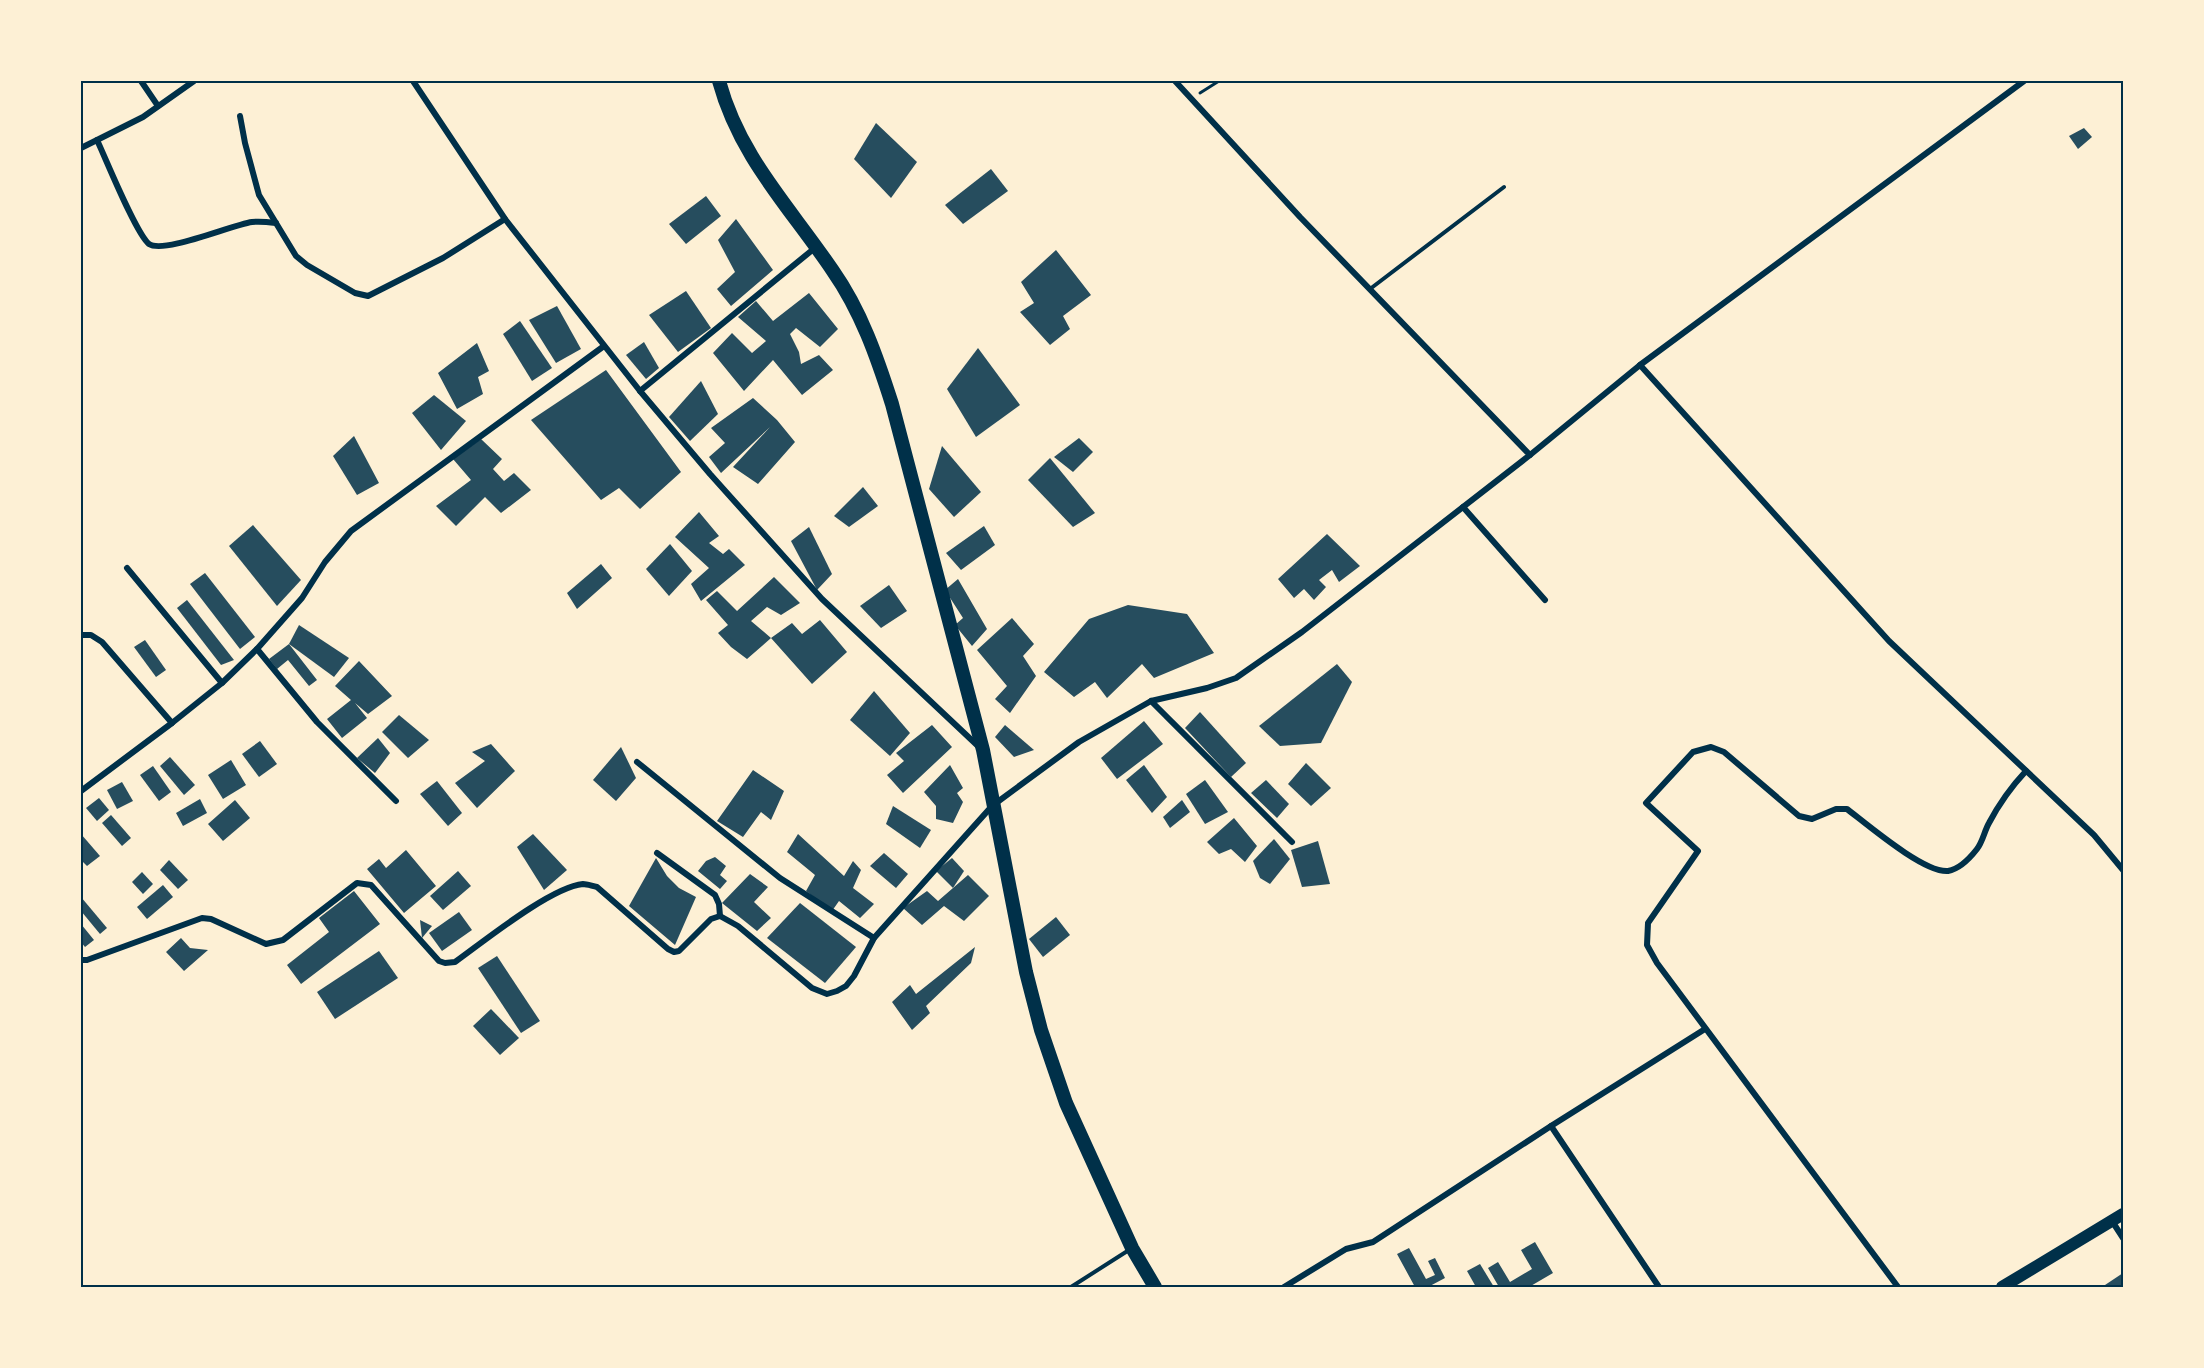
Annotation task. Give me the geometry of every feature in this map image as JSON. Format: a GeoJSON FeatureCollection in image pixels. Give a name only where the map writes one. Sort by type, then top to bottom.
{"type":"FeatureCollection","features":[{"type":"Feature","properties":{"kind":"highway"},"geometry":{"type":"LineString","coordinates":[[719,81],[726,108],[761,174],[834,272],[862,321],[875,351],[892,404],[983,750],[992,806],[1026,972],[1041,1030],[1066,1102],[1132,1248],[1155,1287]]}},
{"type":"Feature","properties":{"kind":"main road"},"geometry":{"type":"LineString","coordinates":[[2002,1287],[2123,1214]]}},
{"type":"Feature","properties":{"kind":"street"},"geometry":{"type":"LineString","coordinates":[[141,81],[158,106]]}},
{"type":"Feature","properties":{"kind":"street"},"geometry":{"type":"LineString","coordinates":[[81,148],[143,117],[195,81]]}},
{"type":"Feature","properties":{"kind":"street"},"geometry":{"type":"LineString","coordinates":[[413,81],[505,219],[640,391],[710,474],[822,599],[983,750]]}},
{"type":"Feature","properties":{"kind":"street"},"geometry":{"type":"LineString","coordinates":[[1175,81],[1369,289],[1530,455]]}},
{"type":"Feature","properties":{"kind":"street"},"geometry":{"type":"LineString","coordinates":[[81,960],[87,960],[202,918],[211,919],[266,944],[273,944],[284,940],[357,883],[371,885],[432,955],[445,963],[455,962],[546,898],[567,888],[584,884],[597,887],[668,950],[680,951],[711,919],[720,916],[738,926],[812,988],[827,994],[837,991],[846,986],[854,976],[874,938],[992,806],[1079,742],[1151,701],[1207,688],[1236,678],[1302,632],[1530,455],[1640,365],[2024,81]]}},
{"type":"Feature","properties":{"kind":"street"},"geometry":{"type":"LineString","coordinates":[[240,116],[252,174],[259,195],[301,261],[362,296],[368,296],[443,258],[505,219]]}},
{"type":"Feature","properties":{"kind":"street"},"geometry":{"type":"LineString","coordinates":[[97,140],[136,225],[148,243],[158,247],[254,222],[276,223]]}},
{"type":"Feature","properties":{"kind":"street"},"geometry":{"type":"LineString","coordinates":[[640,391],[816,247]]}},
{"type":"Feature","properties":{"kind":"street"},"geometry":{"type":"LineString","coordinates":[[81,791],[172,723],[222,682],[256,649],[302,598],[325,562],[351,531],[604,346]]}},
{"type":"Feature","properties":{"kind":"street"},"geometry":{"type":"LineString","coordinates":[[1640,365],[1888,641],[2094,835],[2123,870]]}},
{"type":"Feature","properties":{"kind":"street"},"geometry":{"type":"LineString","coordinates":[[1463,507],[1545,600]]}},
{"type":"Feature","properties":{"kind":"street"},"geometry":{"type":"LineString","coordinates":[[128,568],[222,682]]}},
{"type":"Feature","properties":{"kind":"street"},"geometry":{"type":"LineString","coordinates":[[81,635],[91,635],[102,642],[172,723]]}},
{"type":"Feature","properties":{"kind":"street"},"geometry":{"type":"LineString","coordinates":[[256,649],[317,722],[396,801]]}},
{"type":"Feature","properties":{"kind":"street"},"geometry":{"type":"LineString","coordinates":[[1151,701],[1292,842]]}},
{"type":"Feature","properties":{"kind":"street"},"geometry":{"type":"LineString","coordinates":[[1898,1287],[1705,1029],[1657,963],[1647,945],[1648,922],[1698,851],[1646,803],[1693,752],[1711,747],[1724,752],[1799,816],[1812,819],[1836,808],[1847,809],[1928,867],[1947,871],[1956,869],[1964,863],[1977,848],[2008,791],[2026,771]]}},
{"type":"Feature","properties":{"kind":"street"},"geometry":{"type":"LineString","coordinates":[[638,762],[780,878],[874,938]]}},
{"type":"Feature","properties":{"kind":"street"},"geometry":{"type":"LineString","coordinates":[[657,853],[715,895],[719,904],[720,916]]}},
{"type":"Feature","properties":{"kind":"street"},"geometry":{"type":"LineString","coordinates":[[1284,1287],[1347,1249],[1373,1242],[1705,1029]]}},
{"type":"Feature","properties":{"kind":"street"},"geometry":{"type":"LineString","coordinates":[[1551,1126],[1659,1287]]}},
{"type":"Feature","properties":{"kind":"street"},"geometry":{"type":"LineString","coordinates":[[2111,1220],[2123,1238]]}},
{"type":"Feature","properties":{"kind":"lane"},"geometry":{"type":"LineString","coordinates":[[1369,289],[1503,187]]}},
{"type":"Feature","properties":{"kind":"lane"},"geometry":{"type":"LineString","coordinates":[[1071,1287],[1132,1248]]}},
{"type":"Feature","properties":{"kind":"lane"},"geometry":{"type":"LineString","coordinates":[[1081,1280],[1085,1287]]}},
{"type":"Feature","properties":{"kind":"path"},"geometry":{"type":"LineString","coordinates":[[1191,99],[1219,81]]}},
{"type":"Feature","properties":{"kind":"building"},"geometry":{"type":"Polygon","coordinates":[[[876,123],[917,162],[891,198],[854,159],[876,123]]]}},
{"type":"Feature","properties":{"kind":"building"},"geometry":{"type":"Polygon","coordinates":[[[2084,128],[2092,137],[2078,149],[2069,136],[2084,128]]]}},
{"type":"Feature","properties":{"kind":"building"},"geometry":{"type":"Polygon","coordinates":[[[991,169],[1008,191],[963,224],[945,205],[991,169]]]}},
{"type":"Feature","properties":{"kind":"building"},"geometry":{"type":"Polygon","coordinates":[[[706,196],[721,216],[686,244],[669,224],[706,196]]]}},
{"type":"Feature","properties":{"kind":"building"},"geometry":{"type":"Polygon","coordinates":[[[736,219],[773,270],[731,306],[717,289],[735,272],[718,240],[736,219]]]}},
{"type":"Feature","properties":{"kind":"building"},"geometry":{"type":"Polygon","coordinates":[[[1056,250],[1091,295],[1063,316],[1070,329],[1050,345],[1020,312],[1034,303],[1021,282],[1056,250]]]}},
{"type":"Feature","properties":{"kind":"building"},"geometry":{"type":"Polygon","coordinates":[[[686,291],[711,328],[678,352],[649,315],[686,291]]]}},
{"type":"Feature","properties":{"kind":"building"},"geometry":{"type":"Polygon","coordinates":[[[809,293],[838,329],[820,347],[796,328],[790,334],[799,352],[801,364],[819,355],[833,370],[802,395],[773,360],[744,391],[713,353],[732,333],[752,353],[766,341],[738,317],[756,301],[773,321],[809,293]]]}},
{"type":"Feature","properties":{"kind":"building"},"geometry":{"type":"Polygon","coordinates":[[[557,306],[581,349],[556,363],[529,320],[557,306]]]}},
{"type":"Feature","properties":{"kind":"building"},"geometry":{"type":"Polygon","coordinates":[[[520,321],[552,368],[532,381],[503,334],[520,321]]]}},
{"type":"Feature","properties":{"kind":"building"},"geometry":{"type":"Polygon","coordinates":[[[644,342],[659,368],[646,379],[626,355],[644,342]]]}},
{"type":"Feature","properties":{"kind":"building"},"geometry":{"type":"Polygon","coordinates":[[[477,343],[489,371],[478,377],[483,394],[457,409],[438,373],[477,343]]]}},
{"type":"Feature","properties":{"kind":"building"},"geometry":{"type":"Polygon","coordinates":[[[978,348],[1020,405],[976,437],[947,389],[978,348]]]}},
{"type":"Feature","properties":{"kind":"building"},"geometry":{"type":"Polygon","coordinates":[[[606,370],[681,472],[640,509],[619,488],[601,500],[531,420],[606,370]]]}},
{"type":"Feature","properties":{"kind":"building"},"geometry":{"type":"Polygon","coordinates":[[[701,381],[718,414],[690,441],[669,417],[701,381]]]}},
{"type":"Feature","properties":{"kind":"building"},"geometry":{"type":"Polygon","coordinates":[[[434,395],[466,421],[441,450],[412,413],[434,395]]]}},
{"type":"Feature","properties":{"kind":"building"},"geometry":{"type":"Polygon","coordinates":[[[753,398],[777,420],[795,442],[758,484],[733,467],[770,427],[721,473],[709,457],[725,443],[711,428],[753,398]]]}},
{"type":"Feature","properties":{"kind":"building"},"geometry":{"type":"Polygon","coordinates":[[[354,436],[379,483],[357,495],[333,456],[354,436]]]}},
{"type":"Feature","properties":{"kind":"building"},"geometry":{"type":"Polygon","coordinates":[[[1079,438],[1093,452],[1073,472],[1054,457],[1079,438]]]}},
{"type":"Feature","properties":{"kind":"building"},"geometry":{"type":"Polygon","coordinates":[[[481,439],[502,459],[493,469],[504,481],[514,473],[531,490],[501,513],[485,497],[456,526],[436,506],[471,480],[453,459],[481,439]]]}},
{"type":"Feature","properties":{"kind":"building"},"geometry":{"type":"Polygon","coordinates":[[[942,446],[981,492],[954,517],[929,489],[942,446]]]}},
{"type":"Feature","properties":{"kind":"building"},"geometry":{"type":"Polygon","coordinates":[[[1050,458],[1095,513],[1073,527],[1028,480],[1050,458]]]}},
{"type":"Feature","properties":{"kind":"building"},"geometry":{"type":"Polygon","coordinates":[[[863,487],[878,506],[849,527],[834,516],[863,487]]]}},
{"type":"Feature","properties":{"kind":"building"},"geometry":{"type":"Polygon","coordinates":[[[699,512],[719,536],[709,543],[723,554],[729,549],[745,565],[701,601],[691,584],[709,568],[675,537],[699,512]]]}},
{"type":"Feature","properties":{"kind":"building"},"geometry":{"type":"Polygon","coordinates":[[[253,525],[301,580],[277,606],[229,546],[253,525]]]}},
{"type":"Feature","properties":{"kind":"building"},"geometry":{"type":"Polygon","coordinates":[[[984,526],[995,545],[961,570],[946,553],[984,526]]]}},
{"type":"Feature","properties":{"kind":"building"},"geometry":{"type":"Polygon","coordinates":[[[809,527],[832,574],[817,590],[791,541],[809,527]]]}},
{"type":"Feature","properties":{"kind":"building"},"geometry":{"type":"Polygon","coordinates":[[[1327,534],[1360,566],[1339,582],[1332,570],[1319,580],[1326,587],[1314,600],[1304,589],[1294,598],[1278,579],[1327,534]]]}},
{"type":"Feature","properties":{"kind":"building"},"geometry":{"type":"Polygon","coordinates":[[[670,544],[692,571],[669,596],[646,569],[670,544]]]}},
{"type":"Feature","properties":{"kind":"building"},"geometry":{"type":"Polygon","coordinates":[[[601,564],[612,578],[577,609],[567,593],[601,564]]]}},
{"type":"Feature","properties":{"kind":"building"},"geometry":{"type":"Polygon","coordinates":[[[205,573],[255,637],[240,649],[190,584],[205,573]]]}},
{"type":"Feature","properties":{"kind":"building"},"geometry":{"type":"Polygon","coordinates":[[[774,577],[800,603],[781,615],[767,607],[751,621],[771,638],[747,659],[718,633],[728,625],[706,600],[717,591],[737,611],[774,577]]]}},
{"type":"Feature","properties":{"kind":"building"},"geometry":{"type":"Polygon","coordinates":[[[958,579],[987,629],[972,646],[955,625],[963,618],[945,590],[958,579]]]}},
{"type":"Feature","properties":{"kind":"building"},"geometry":{"type":"Polygon","coordinates":[[[889,585],[907,611],[881,628],[860,606],[889,585]]]}},
{"type":"Feature","properties":{"kind":"building"},"geometry":{"type":"Polygon","coordinates":[[[187,600],[234,660],[221,665],[177,608],[187,600]]]}},
{"type":"Feature","properties":{"kind":"building"},"geometry":{"type":"Polygon","coordinates":[[[1128,605],[1187,614],[1214,653],[1154,678],[1142,664],[1107,698],[1095,682],[1074,697],[1044,672],[1089,619],[1128,605]]]}},
{"type":"Feature","properties":{"kind":"building"},"geometry":{"type":"Polygon","coordinates":[[[1012,618],[1034,644],[1023,656],[1036,676],[1010,713],[995,699],[1007,686],[977,650],[1012,618]]]}},
{"type":"Feature","properties":{"kind":"building"},"geometry":{"type":"Polygon","coordinates":[[[820,620],[847,652],[812,684],[771,638],[792,623],[802,634],[820,620]]]}},
{"type":"Feature","properties":{"kind":"building"},"geometry":{"type":"Polygon","coordinates":[[[299,625],[349,658],[334,677],[289,644],[299,625]]]}},
{"type":"Feature","properties":{"kind":"building"},"geometry":{"type":"Polygon","coordinates":[[[145,640],[166,670],[156,677],[134,647],[145,640]]]}},
{"type":"Feature","properties":{"kind":"building"},"geometry":{"type":"Polygon","coordinates":[[[289,644],[317,680],[309,686],[288,660],[277,669],[269,659],[289,644]]]}},
{"type":"Feature","properties":{"kind":"building"},"geometry":{"type":"Polygon","coordinates":[[[359,661],[392,696],[368,714],[355,703],[367,718],[342,738],[327,719],[351,700],[335,686],[359,661]]]}},
{"type":"Feature","properties":{"kind":"building"},"geometry":{"type":"Polygon","coordinates":[[[1337,664],[1352,682],[1321,743],[1280,746],[1259,726],[1337,664]]]}},
{"type":"Feature","properties":{"kind":"building"},"geometry":{"type":"Polygon","coordinates":[[[874,691],[910,733],[890,756],[850,720],[874,691]]]}},
{"type":"Feature","properties":{"kind":"building"},"geometry":{"type":"Polygon","coordinates":[[[1200,712],[1246,763],[1231,777],[1185,728],[1200,712]]]}},
{"type":"Feature","properties":{"kind":"building"},"geometry":{"type":"Polygon","coordinates":[[[399,715],[429,740],[408,758],[382,732],[399,715]]]}},
{"type":"Feature","properties":{"kind":"building"},"geometry":{"type":"Polygon","coordinates":[[[1144,721],[1163,744],[1117,779],[1101,758],[1144,721]]]}},
{"type":"Feature","properties":{"kind":"building"},"geometry":{"type":"Polygon","coordinates":[[[932,725],[952,747],[903,793],[887,775],[904,761],[896,753],[932,725]]]}},
{"type":"Feature","properties":{"kind":"building"},"geometry":{"type":"Polygon","coordinates":[[[1005,725],[1034,750],[1014,757],[995,737],[1005,725]]]}},
{"type":"Feature","properties":{"kind":"building"},"geometry":{"type":"Polygon","coordinates":[[[378,738],[390,753],[375,773],[357,758],[378,738]]]}},
{"type":"Feature","properties":{"kind":"building"},"geometry":{"type":"Polygon","coordinates":[[[260,741],[277,764],[259,777],[242,754],[260,741]]]}},
{"type":"Feature","properties":{"kind":"building"},"geometry":{"type":"Polygon","coordinates":[[[491,744],[515,771],[477,808],[455,783],[485,761],[472,752],[491,744]]]}},
{"type":"Feature","properties":{"kind":"building"},"geometry":{"type":"Polygon","coordinates":[[[621,747],[636,778],[616,801],[593,780],[621,747]]]}},
{"type":"Feature","properties":{"kind":"building"},"geometry":{"type":"Polygon","coordinates":[[[170,757],[195,785],[184,795],[160,766],[170,757]]]}},
{"type":"Feature","properties":{"kind":"building"},"geometry":{"type":"Polygon","coordinates":[[[231,760],[246,785],[223,799],[208,775],[231,760]]]}},
{"type":"Feature","properties":{"kind":"building"},"geometry":{"type":"Polygon","coordinates":[[[1306,763],[1331,788],[1311,806],[1288,784],[1306,763]]]}},
{"type":"Feature","properties":{"kind":"building"},"geometry":{"type":"Polygon","coordinates":[[[950,765],[963,788],[957,793],[963,802],[953,823],[936,819],[936,806],[924,792],[950,765]]]}},
{"type":"Feature","properties":{"kind":"building"},"geometry":{"type":"Polygon","coordinates":[[[1144,765],[1167,797],[1152,813],[1126,780],[1144,765]]]}},
{"type":"Feature","properties":{"kind":"building"},"geometry":{"type":"Polygon","coordinates":[[[153,766],[171,792],[159,801],[140,775],[153,766]]]}},
{"type":"Feature","properties":{"kind":"building"},"geometry":{"type":"Polygon","coordinates":[[[753,770],[784,791],[771,820],[761,812],[743,837],[717,821],[753,770]]]}},
{"type":"Feature","properties":{"kind":"building"},"geometry":{"type":"Polygon","coordinates":[[[1205,780],[1228,812],[1205,824],[1186,794],[1205,780]]]}},
{"type":"Feature","properties":{"kind":"building"},"geometry":{"type":"Polygon","coordinates":[[[1266,780],[1289,804],[1277,818],[1251,793],[1266,780]]]}},
{"type":"Feature","properties":{"kind":"building"},"geometry":{"type":"Polygon","coordinates":[[[437,781],[462,813],[448,826],[420,794],[437,781]]]}},
{"type":"Feature","properties":{"kind":"building"},"geometry":{"type":"Polygon","coordinates":[[[122,782],[133,801],[117,809],[107,790],[122,782]]]}},
{"type":"Feature","properties":{"kind":"building"},"geometry":{"type":"Polygon","coordinates":[[[99,798],[109,810],[97,821],[86,808],[99,798]]]}},
{"type":"Feature","properties":{"kind":"building"},"geometry":{"type":"Polygon","coordinates":[[[200,799],[207,813],[183,826],[176,813],[200,799]]]}},
{"type":"Feature","properties":{"kind":"building"},"geometry":{"type":"Polygon","coordinates":[[[235,800],[250,818],[223,841],[208,824],[235,800]]]}},
{"type":"Feature","properties":{"kind":"building"},"geometry":{"type":"Polygon","coordinates":[[[1182,800],[1190,812],[1170,828],[1163,817],[1182,800]]]}},
{"type":"Feature","properties":{"kind":"building"},"geometry":{"type":"Polygon","coordinates":[[[893,806],[931,830],[920,848],[886,824],[893,806]]]}},
{"type":"Feature","properties":{"kind":"building"},"geometry":{"type":"Polygon","coordinates":[[[111,815],[131,838],[122,846],[102,823],[111,815]]]}},
{"type":"Feature","properties":{"kind":"building"},"geometry":{"type":"Polygon","coordinates":[[[1234,818],[1257,846],[1245,862],[1231,849],[1219,854],[1207,842],[1234,818]]]}},
{"type":"Feature","properties":{"kind":"building"},"geometry":{"type":"Polygon","coordinates":[[[81,834],[100,856],[87,866],[81,860],[81,834]]]}},
{"type":"Feature","properties":{"kind":"building"},"geometry":{"type":"Polygon","coordinates":[[[533,834],[567,870],[544,890],[517,847],[533,834]]]}},
{"type":"Feature","properties":{"kind":"building"},"geometry":{"type":"Polygon","coordinates":[[[798,834],[844,876],[853,861],[861,870],[853,888],[874,904],[860,918],[839,901],[832,911],[806,891],[815,875],[787,852],[798,834]]]}},
{"type":"Feature","properties":{"kind":"building"},"geometry":{"type":"Polygon","coordinates":[[[1274,839],[1290,859],[1270,884],[1260,878],[1253,861],[1274,839]]]}},
{"type":"Feature","properties":{"kind":"building"},"geometry":{"type":"Polygon","coordinates":[[[1318,841],[1330,884],[1302,887],[1291,850],[1318,841]]]}},
{"type":"Feature","properties":{"kind":"building"},"geometry":{"type":"Polygon","coordinates":[[[406,850],[436,886],[404,913],[367,869],[379,859],[386,868],[406,850]]]}},
{"type":"Feature","properties":{"kind":"building"},"geometry":{"type":"Polygon","coordinates":[[[884,853],[908,874],[896,888],[870,866],[884,853]]]}},
{"type":"Feature","properties":{"kind":"building"},"geometry":{"type":"Polygon","coordinates":[[[715,857],[726,866],[720,875],[727,881],[720,889],[698,871],[706,861],[715,857]]]}},
{"type":"Feature","properties":{"kind":"building"},"geometry":{"type":"Polygon","coordinates":[[[656,858],[667,876],[679,888],[696,897],[675,945],[629,906],[656,858]]]}},
{"type":"Feature","properties":{"kind":"building"},"geometry":{"type":"Polygon","coordinates":[[[952,858],[964,871],[953,888],[936,871],[952,858]]]}},
{"type":"Feature","properties":{"kind":"building"},"geometry":{"type":"Polygon","coordinates":[[[169,860],[188,880],[178,889],[160,870],[169,860]]]}},
{"type":"Feature","properties":{"kind":"building"},"geometry":{"type":"Polygon","coordinates":[[[458,871],[471,886],[443,910],[430,896],[458,871]]]}},
{"type":"Feature","properties":{"kind":"building"},"geometry":{"type":"Polygon","coordinates":[[[142,872],[153,884],[143,894],[132,882],[142,872]]]}},
{"type":"Feature","properties":{"kind":"building"},"geometry":{"type":"Polygon","coordinates":[[[750,874],[768,887],[754,902],[771,918],[757,931],[722,903],[750,874]]]}},
{"type":"Feature","properties":{"kind":"building"},"geometry":{"type":"Polygon","coordinates":[[[968,875],[989,896],[964,921],[944,906],[922,925],[903,908],[927,891],[938,901],[968,875]]]}},
{"type":"Feature","properties":{"kind":"building"},"geometry":{"type":"Polygon","coordinates":[[[163,885],[173,897],[147,919],[137,907],[163,885]]]}},
{"type":"Feature","properties":{"kind":"building"},"geometry":{"type":"Polygon","coordinates":[[[354,891],[380,924],[301,984],[287,965],[329,932],[319,918],[354,891]]]}},
{"type":"Feature","properties":{"kind":"building"},"geometry":{"type":"Polygon","coordinates":[[[81,897],[107,928],[100,934],[81,911],[81,897]]]}},
{"type":"Feature","properties":{"kind":"building"},"geometry":{"type":"Polygon","coordinates":[[[800,903],[856,947],[825,983],[767,938],[800,903]]]}},
{"type":"Feature","properties":{"kind":"building"},"geometry":{"type":"Polygon","coordinates":[[[459,912],[472,930],[442,951],[429,933],[459,912]]]}},
{"type":"Feature","properties":{"kind":"building"},"geometry":{"type":"Polygon","coordinates":[[[1056,917],[1070,935],[1043,957],[1029,939],[1056,917]]]}},
{"type":"Feature","properties":{"kind":"building"},"geometry":{"type":"Polygon","coordinates":[[[420,920],[432,926],[422,938],[420,920]]]}},
{"type":"Feature","properties":{"kind":"building"},"geometry":{"type":"Polygon","coordinates":[[[81,924],[94,940],[85,947],[81,942],[81,924]]]}},
{"type":"Feature","properties":{"kind":"building"},"geometry":{"type":"Polygon","coordinates":[[[181,938],[190,948],[208,950],[184,971],[166,952],[181,938]]]}},
{"type":"Feature","properties":{"kind":"building"},"geometry":{"type":"Polygon","coordinates":[[[975,947],[971,963],[926,1006],[930,1013],[912,1030],[892,1002],[910,985],[916,994],[975,947]]]}},
{"type":"Feature","properties":{"kind":"building"},"geometry":{"type":"Polygon","coordinates":[[[379,951],[398,978],[335,1019],[317,992],[379,951]]]}},
{"type":"Feature","properties":{"kind":"building"},"geometry":{"type":"Polygon","coordinates":[[[497,956],[540,1021],[521,1033],[478,968],[497,956]]]}},
{"type":"Feature","properties":{"kind":"building"},"geometry":{"type":"Polygon","coordinates":[[[491,1009],[519,1038],[500,1055],[473,1026],[491,1009]]]}},
{"type":"Feature","properties":{"kind":"building"},"geometry":{"type":"Polygon","coordinates":[[[1535,1242],[1553,1273],[1529,1287],[1499,1287],[1488,1268],[1498,1262],[1510,1282],[1532,1269],[1521,1250],[1535,1242]]]}},
{"type":"Feature","properties":{"kind":"building"},"geometry":{"type":"Polygon","coordinates":[[[1409,1248],[1426,1279],[1435,1275],[1428,1261],[1435,1258],[1445,1278],[1428,1287],[1415,1287],[1397,1254],[1409,1248]]]}},
{"type":"Feature","properties":{"kind":"building"},"geometry":{"type":"Polygon","coordinates":[[[1480,1264],[1494,1287],[1476,1287],[1467,1271],[1480,1264]]]}},
{"type":"Feature","properties":{"kind":"building"},"geometry":{"type":"Polygon","coordinates":[[[2123,1273],[2123,1287],[2102,1287],[2123,1273]]]}}]}
